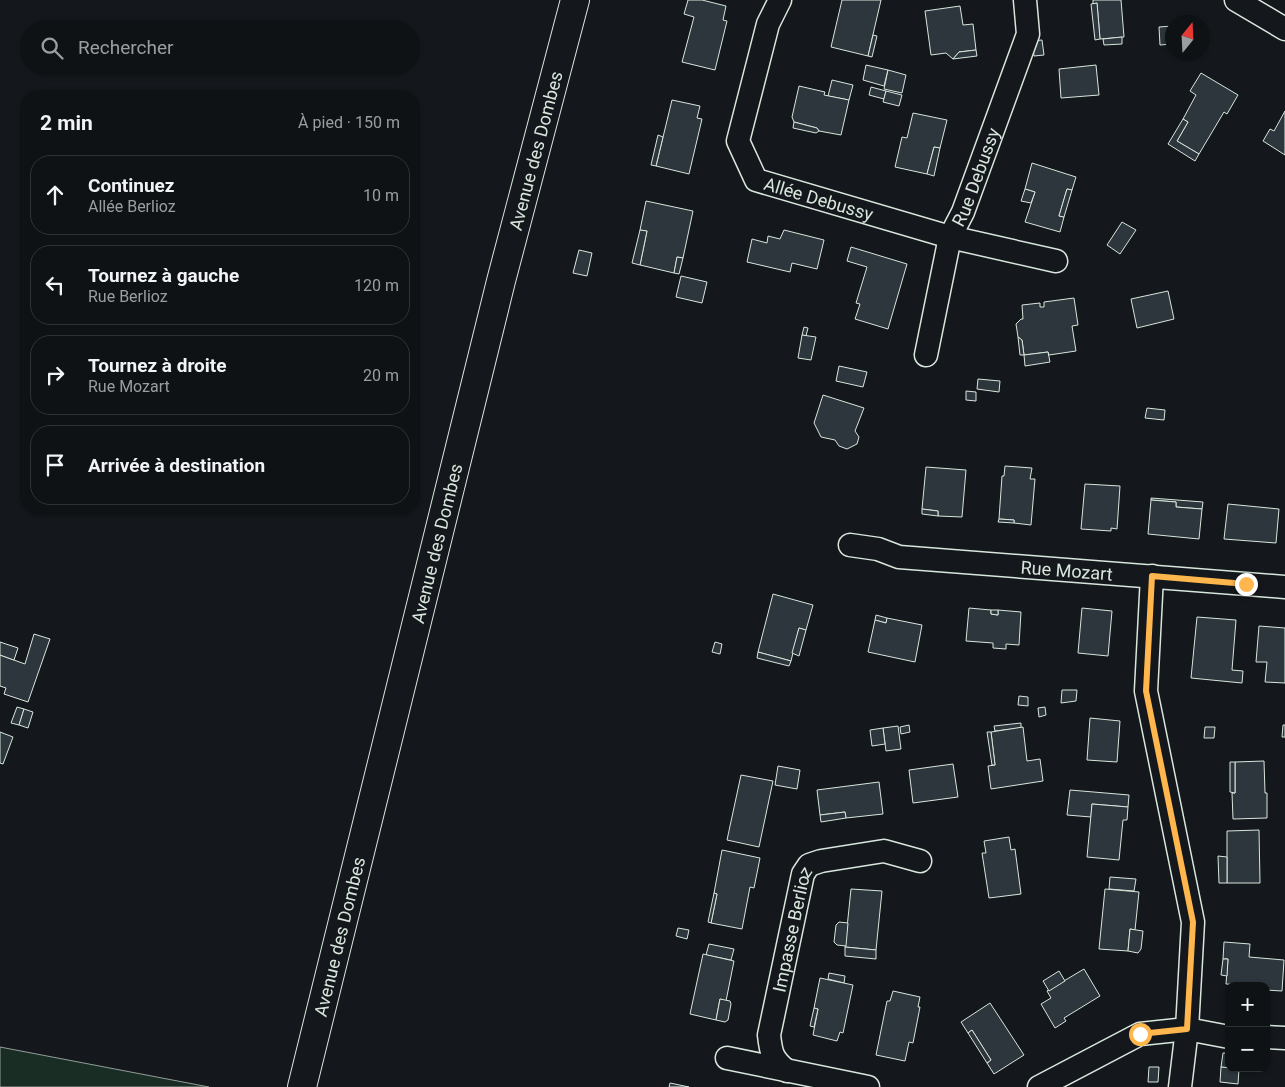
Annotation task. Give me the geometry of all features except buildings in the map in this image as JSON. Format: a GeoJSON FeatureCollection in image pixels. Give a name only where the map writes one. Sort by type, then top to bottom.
{"type":"FeatureCollection","features":[{"type":"Feature","properties":{"kind":"main road","name":"Avenue des Dombes"},"geometry":{"type":"LineString","coordinates":[[302,1087],[501,281],[576,0]]}},
{"type":"Feature","properties":{"kind":"street","name":"Allée Debussy"},"geometry":{"type":"LineString","coordinates":[[780,0],[768,24],[738,141],[756,180],[950,237],[1056,261]]}},
{"type":"Feature","properties":{"kind":"street","name":"Rue Debussy"},"geometry":{"type":"LineString","coordinates":[[926,355],[950,237],[964,212],[1028,34],[1025,0]]}},
{"type":"Feature","properties":{"kind":"street"},"geometry":{"type":"LineString","coordinates":[[1236,0],[1285,30]]}},
{"type":"Feature","properties":{"kind":"street","name":"Rue Mozart"},"geometry":{"type":"LineString","coordinates":[[850,545],[878,549],[899,557],[1285,587]]}},
{"type":"Feature","properties":{"kind":"street"},"geometry":{"type":"LineString","coordinates":[[1152,576],[1146,691],[1193,922],[1187,1029],[1180,1087]]}},
{"type":"Feature","properties":{"kind":"street","name":"Impasse Berlioz"},"geometry":{"type":"LineString","coordinates":[[787,1070],[776,1062],[770,1050],[769,1035],[803,874],[809,864],[884,851],[920,861]]}},
{"type":"Feature","properties":{"kind":"street"},"geometry":{"type":"LineString","coordinates":[[1039,1087],[1140,1034],[1187,1029],[1225,1036]]}},
{"type":"Feature","properties":{"kind":"street"},"geometry":{"type":"LineString","coordinates":[[1270,1037],[1285,1038]]}},
{"type":"Feature","properties":{"kind":"street"},"geometry":{"type":"LineString","coordinates":[[727,1058],[868,1087]]}},
{"type":"Feature","properties":{"kind":"green space"},"geometry":{"type":"Polygon","coordinates":[[[0,1047],[209,1087],[0,1087],[0,1047]]]}},
{"type":"Feature","properties":{"kind":"route"},"geometry":{"type":"LineString","coordinates":[[1140,1034],[1187,1029],[1193,922],[1146,691],[1152,576],[1246,584]]}}]}
